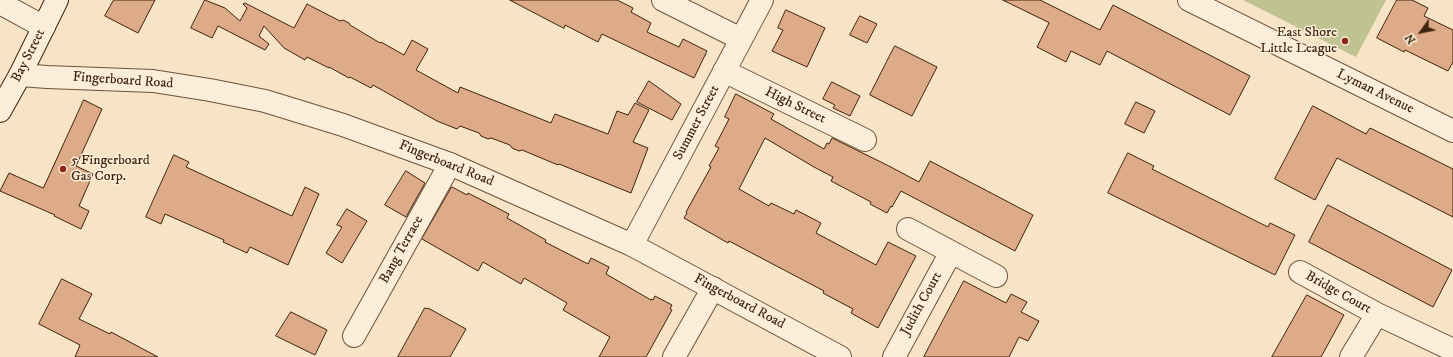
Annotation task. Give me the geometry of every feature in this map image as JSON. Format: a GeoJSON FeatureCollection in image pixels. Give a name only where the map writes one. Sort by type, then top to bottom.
{"type":"FeatureCollection","features":[{"type":"Feature","properties":{"kind":"street","name":"Bay Street"},"geometry":{"type":"LineString","coordinates":[[0,111],[20,75],[57,0]]}},
{"type":"Feature","properties":{"kind":"street"},"geometry":{"type":"LineString","coordinates":[[663,0],[741,39]]}},
{"type":"Feature","properties":{"kind":"street","name":"Summer Street"},"geometry":{"type":"LineString","coordinates":[[632,245],[762,0]]}},
{"type":"Feature","properties":{"kind":"street","name":"Lyman Avenue"},"geometry":{"type":"LineString","coordinates":[[1189,0],[1453,131]]}},
{"type":"Feature","properties":{"kind":"street"},"geometry":{"type":"LineString","coordinates":[[0,3],[44,27]]}},
{"type":"Feature","properties":{"kind":"street","name":"High Street"},"geometry":{"type":"LineString","coordinates":[[724,71],[865,140]]}},
{"type":"Feature","properties":{"kind":"street","name":"Fingerboard Road"},"geometry":{"type":"LineString","coordinates":[[20,75],[153,81],[265,101],[343,125],[450,164],[632,245],[840,357]]}},
{"type":"Feature","properties":{"kind":"street","name":"Bang Terrace"},"geometry":{"type":"LineString","coordinates":[[354,336],[450,164]]}},
{"type":"Feature","properties":{"kind":"street"},"geometry":{"type":"LineString","coordinates":[[908,229],[996,276]]}},
{"type":"Feature","properties":{"kind":"street","name":"Judith Court"},"geometry":{"type":"LineString","coordinates":[[894,357],[951,252]]}},
{"type":"Feature","properties":{"kind":"street","name":"Bridge Court"},"geometry":{"type":"LineString","coordinates":[[1300,272],[1377,314],[1453,350]]}},
{"type":"Feature","properties":{"kind":"street"},"geometry":{"type":"LineString","coordinates":[[674,357],[713,288]]}},
{"type":"Feature","properties":{"kind":"street","name":"Bridge Court"},"geometry":{"type":"LineString","coordinates":[[1351,357],[1377,314]]}},
{"type":"Feature","properties":{"kind":"green space","name":"East Shore Little League"},"geometry":{"type":"Polygon","coordinates":[[[1243,0],[1386,0],[1356,57],[1243,0]]]}},
{"type":"Feature","properties":{"kind":"building"},"geometry":{"type":"Polygon","coordinates":[[[114,0],[155,0],[138,33],[105,16],[114,0]]]}},
{"type":"Feature","properties":{"kind":"building"},"geometry":{"type":"Polygon","coordinates":[[[205,0],[225,8],[240,21],[247,8],[243,4],[245,3],[294,28],[307,4],[340,21],[343,20],[349,23],[380,43],[381,42],[404,55],[412,40],[428,49],[416,70],[458,93],[460,87],[551,123],[555,114],[608,134],[617,111],[628,115],[635,103],[649,110],[633,142],[648,148],[631,193],[522,150],[519,151],[512,148],[510,145],[491,138],[488,139],[481,136],[479,133],[460,126],[457,129],[437,121],[373,85],[371,88],[307,57],[305,60],[284,48],[264,26],[259,36],[269,44],[265,50],[218,26],[212,38],[191,28],[205,0]]]}},
{"type":"Feature","properties":{"kind":"building"},"geometry":{"type":"Polygon","coordinates":[[[510,0],[617,0],[633,8],[631,12],[651,23],[647,32],[679,47],[683,39],[707,51],[694,78],[602,34],[598,42],[565,25],[564,28],[510,0]]]}},
{"type":"Feature","properties":{"kind":"building"},"geometry":{"type":"Polygon","coordinates":[[[1003,0],[1040,0],[1100,30],[1113,5],[1250,76],[1230,115],[1107,51],[1100,65],[1071,51],[1066,62],[1037,47],[1049,23],[1003,0]]]}},
{"type":"Feature","properties":{"kind":"building"},"geometry":{"type":"Polygon","coordinates":[[[1397,0],[1412,0],[1428,8],[1424,16],[1453,30],[1453,62],[1448,71],[1405,50],[1404,52],[1377,38],[1397,0]]]}},
{"type":"Feature","properties":{"kind":"building"},"geometry":{"type":"Polygon","coordinates":[[[786,10],[825,28],[807,67],[772,51],[783,30],[778,28],[786,10]]]}},
{"type":"Feature","properties":{"kind":"building"},"geometry":{"type":"Polygon","coordinates":[[[860,16],[877,24],[867,43],[850,35],[860,16]]]}},
{"type":"Feature","properties":{"kind":"building"},"geometry":{"type":"Polygon","coordinates":[[[895,46],[937,67],[912,116],[870,95],[895,46]]]}},
{"type":"Feature","properties":{"kind":"building"},"geometry":{"type":"Polygon","coordinates":[[[649,81],[681,104],[672,120],[637,102],[649,81]]]}},
{"type":"Feature","properties":{"kind":"building"},"geometry":{"type":"Polygon","coordinates":[[[832,82],[860,96],[850,116],[833,108],[835,105],[823,99],[832,82]]]}},
{"type":"Feature","properties":{"kind":"building"},"geometry":{"type":"Polygon","coordinates":[[[736,94],[774,114],[771,119],[824,149],[832,138],[919,182],[930,161],[1033,215],[1015,251],[901,191],[887,213],[870,204],[871,202],[831,181],[833,177],[765,138],[739,189],[769,206],[771,203],[794,214],[796,210],[821,223],[816,233],[876,265],[888,242],[916,256],[878,328],[851,313],[853,309],[823,293],[824,291],[729,241],[728,243],[684,218],[711,167],[709,166],[719,148],[715,146],[729,119],[725,117],[736,94]]]}},
{"type":"Feature","properties":{"kind":"building"},"geometry":{"type":"Polygon","coordinates":[[[84,100],[102,109],[76,166],[93,174],[79,206],[89,211],[81,229],[54,216],[55,215],[0,191],[9,173],[43,188],[84,100]]]}},
{"type":"Feature","properties":{"kind":"building"},"geometry":{"type":"Polygon","coordinates":[[[1136,102],[1155,111],[1144,133],[1125,124],[1136,102]]]}},
{"type":"Feature","properties":{"kind":"building"},"geometry":{"type":"Polygon","coordinates":[[[1313,106],[1366,134],[1370,128],[1453,169],[1453,217],[1337,158],[1315,200],[1275,179],[1313,106]]]}},
{"type":"Feature","properties":{"kind":"building"},"geometry":{"type":"Polygon","coordinates":[[[1128,153],[1154,166],[1152,169],[1268,227],[1270,223],[1295,235],[1275,275],[1108,193],[1128,153]]]}},
{"type":"Feature","properties":{"kind":"building"},"geometry":{"type":"Polygon","coordinates":[[[174,155],[189,162],[186,167],[292,216],[305,187],[319,194],[288,265],[250,247],[247,253],[223,242],[224,240],[165,214],[161,224],[146,217],[174,155]]]}},
{"type":"Feature","properties":{"kind":"building"},"geometry":{"type":"Polygon","coordinates":[[[406,171],[425,183],[406,217],[385,205],[406,171]]]}},
{"type":"Feature","properties":{"kind":"building"},"geometry":{"type":"Polygon","coordinates":[[[452,187],[467,195],[468,193],[509,214],[507,218],[546,240],[545,242],[588,264],[591,258],[609,267],[606,274],[651,300],[653,300],[655,296],[672,305],[670,309],[672,310],[646,357],[599,357],[610,337],[563,310],[567,303],[524,278],[521,284],[483,262],[478,271],[422,239],[452,187]]]}},
{"type":"Feature","properties":{"kind":"building"},"geometry":{"type":"Polygon","coordinates":[[[1328,205],[1452,270],[1433,307],[1309,242],[1328,205]]]}},
{"type":"Feature","properties":{"kind":"building"},"geometry":{"type":"Polygon","coordinates":[[[347,209],[367,221],[342,263],[326,253],[342,227],[337,225],[347,209]]]}},
{"type":"Feature","properties":{"kind":"building"},"geometry":{"type":"Polygon","coordinates":[[[62,279],[92,294],[79,319],[110,334],[111,332],[158,357],[75,357],[80,345],[39,324],[62,279]]]}},
{"type":"Feature","properties":{"kind":"building"},"geometry":{"type":"Polygon","coordinates":[[[964,281],[1006,303],[1011,294],[1027,302],[1021,312],[1039,321],[1028,341],[1019,337],[1009,357],[924,357],[964,281]]]}},
{"type":"Feature","properties":{"kind":"building"},"geometry":{"type":"Polygon","coordinates":[[[1307,295],[1344,315],[1321,357],[1272,357],[1307,295]]]}},
{"type":"Feature","properties":{"kind":"building"},"geometry":{"type":"Polygon","coordinates":[[[425,308],[428,308],[466,329],[450,357],[398,357],[425,308]]]}},
{"type":"Feature","properties":{"kind":"building"},"geometry":{"type":"Polygon","coordinates":[[[291,312],[327,330],[315,355],[276,336],[291,312]]]}},
{"type":"Feature","properties":{"kind":"place","name":"East Shore Little League"},"geometry":{"type":"Point","coordinates":[1345,41]}},
{"type":"Feature","properties":{"kind":"place","name":"5 Fingerboard Gas Corp."},"geometry":{"type":"Point","coordinates":[63,169]}}]}
